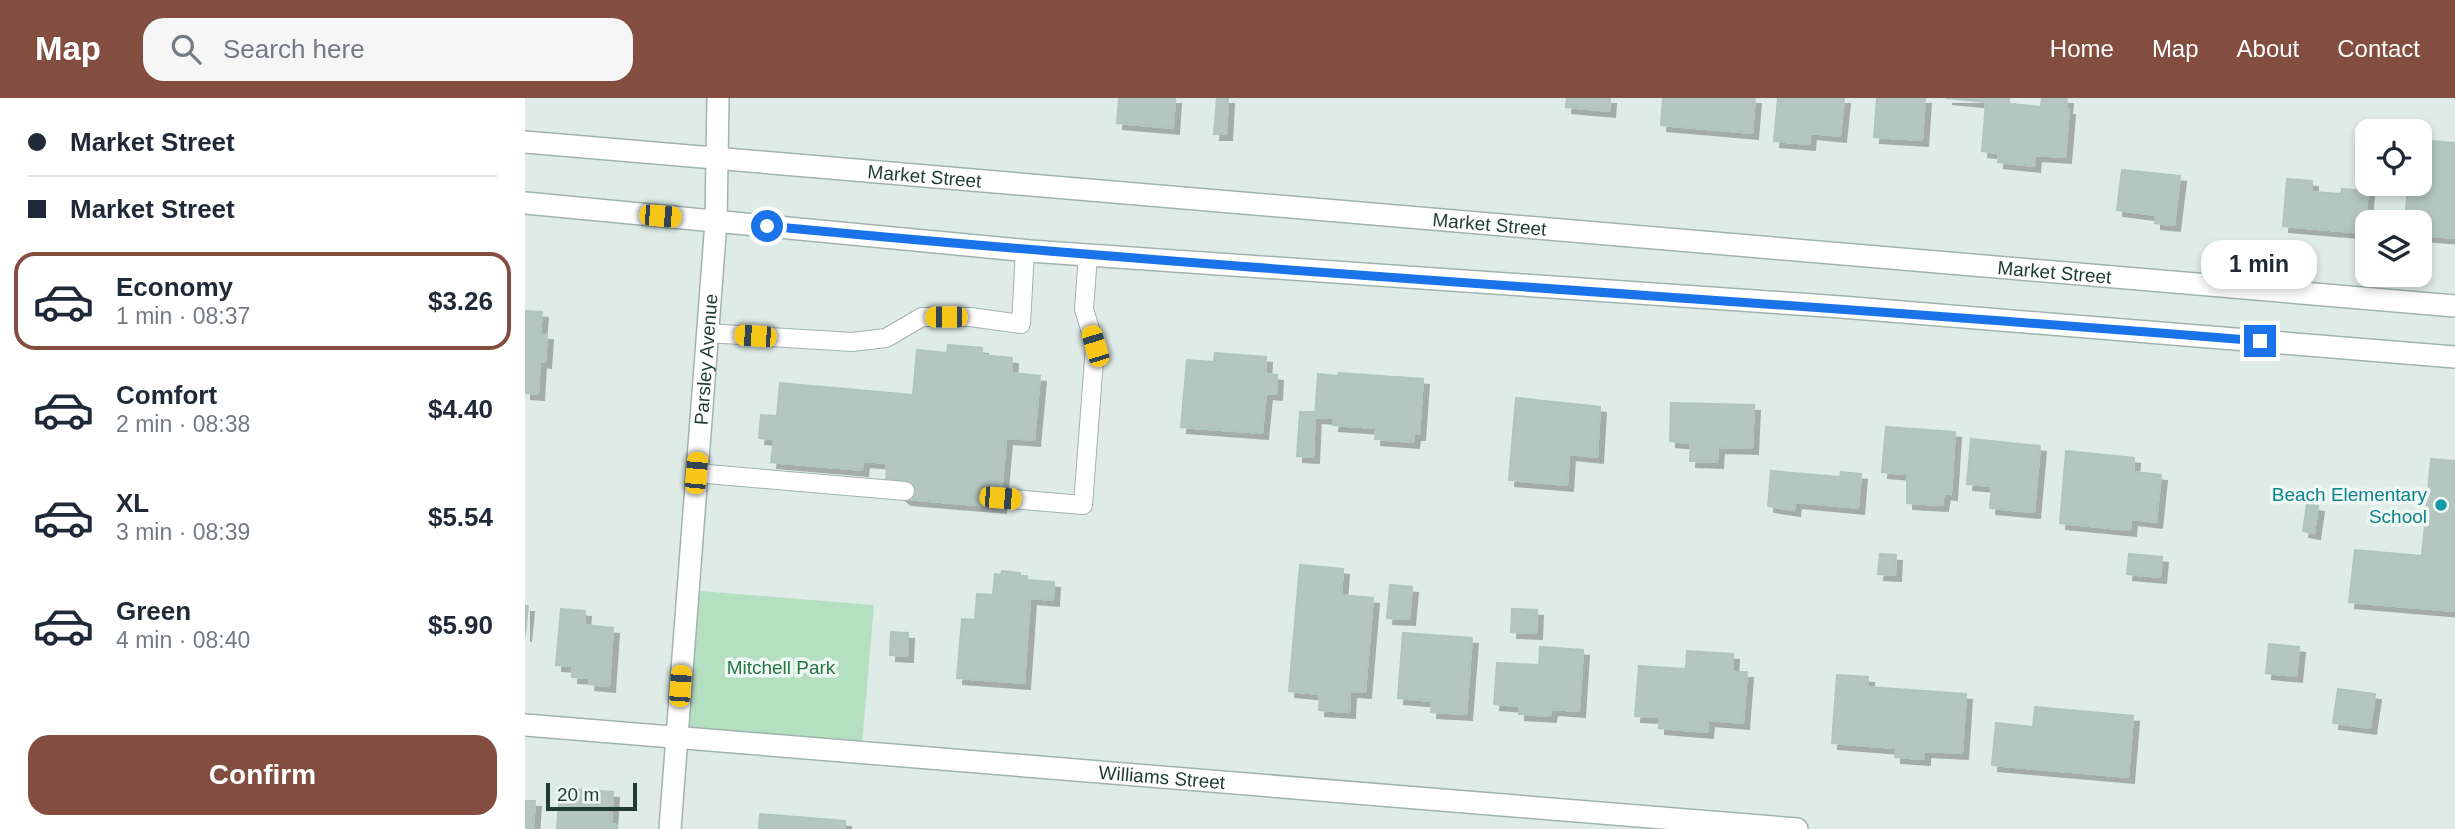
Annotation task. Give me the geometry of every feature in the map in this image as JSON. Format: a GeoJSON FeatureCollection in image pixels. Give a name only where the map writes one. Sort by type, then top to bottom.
{"type":"FeatureCollection","features":[{"type":"Feature","properties":{"kind":"street","name":"Parsley Avenue"},"geometry":{"type":"LineString","coordinates":[[670,829],[716,222],[718,98]]}},
{"type":"Feature","properties":{"kind":"street","name":"Market Street"},"geometry":{"type":"LineString","coordinates":[[525,142],[717,156],[2455,306]]}},
{"type":"Feature","properties":{"kind":"street"},"geometry":{"type":"LineString","coordinates":[[525,203],[1025,250],[1841,307],[2455,357]]}},
{"type":"Feature","properties":{"kind":"street","name":"Williams Street"},"geometry":{"type":"LineString","coordinates":[[525,725],[1797,829]]}},
{"type":"Feature","properties":{"kind":"lane"},"geometry":{"type":"LineString","coordinates":[[707,333],[852,342],[885,338],[922,317],[970,317],[1021,324],[1025,250]]}},
{"type":"Feature","properties":{"kind":"lane"},"geometry":{"type":"LineString","coordinates":[[1000,498],[1083,505],[1095,346],[1084,309],[1088,255]]}},
{"type":"Feature","properties":{"kind":"lane"},"geometry":{"type":"LineString","coordinates":[[696,473],[905,491]]}},
{"type":"Feature","properties":{"kind":"green space","name":"Mitchell Park"},"geometry":{"type":"Polygon","coordinates":[[[700,591],[874,605],[862,744],[687,729],[700,591]]]}},
{"type":"Feature","properties":{"kind":"building"},"geometry":{"type":"Polygon","coordinates":[[[1119,98],[1175,98],[1173,128],[1117,123],[1119,98]]]}},
{"type":"Feature","properties":{"kind":"building"},"geometry":{"type":"Polygon","coordinates":[[[1217,98],[1228,98],[1226,134],[1214,134],[1217,98]]]}},
{"type":"Feature","properties":{"kind":"building"},"geometry":{"type":"Polygon","coordinates":[[[1567,98],[1610,98],[1609,111],[1566,107],[1567,98]]]}},
{"type":"Feature","properties":{"kind":"building"},"geometry":{"type":"Polygon","coordinates":[[[1663,98],[1755,98],[1752,133],[1661,125],[1663,98]]]}},
{"type":"Feature","properties":{"kind":"building"},"geometry":{"type":"Polygon","coordinates":[[[1778,98],[1844,98],[1840,136],[1810,133],[1809,144],[1774,141],[1778,98]]]}},
{"type":"Feature","properties":{"kind":"building"},"geometry":{"type":"Polygon","coordinates":[[[1877,98],[1925,98],[1922,140],[1874,137],[1877,98]]]}},
{"type":"Feature","properties":{"kind":"building"},"geometry":{"type":"Polygon","coordinates":[[[1946,98],[2009,98],[2009,104],[2041,107],[2042,98],[2067,98],[2066,109],[2069,109],[2065,157],[2035,155],[2034,166],[1998,162],[1999,153],[1982,151],[1986,102],[1946,98]]]}},
{"type":"Feature","properties":{"kind":"building"},"geometry":{"type":"Polygon","coordinates":[[[2432,141],[2455,143],[2455,238],[2432,236],[2432,210],[2406,210],[2407,196],[2432,196],[2432,141]]]}},
{"type":"Feature","properties":{"kind":"building"},"geometry":{"type":"Polygon","coordinates":[[[2122,170],[2180,176],[2174,225],[2155,223],[2155,215],[2117,210],[2122,170]]]}},
{"type":"Feature","properties":{"kind":"building"},"geometry":{"type":"Polygon","coordinates":[[[2287,179],[2312,181],[2312,192],[2341,194],[2342,189],[2355,190],[2355,196],[2368,196],[2366,210],[2355,210],[2355,232],[2283,226],[2287,179]]]}},
{"type":"Feature","properties":{"kind":"building"},"geometry":{"type":"Polygon","coordinates":[[[525,311],[542,312],[540,334],[547,334],[545,362],[540,361],[538,394],[525,393],[525,311]]]}},
{"type":"Feature","properties":{"kind":"building"},"geometry":{"type":"Polygon","coordinates":[[[948,345],[982,348],[981,355],[1012,358],[1011,373],[1040,376],[1034,440],[1006,438],[1000,507],[905,499],[886,483],[887,463],[863,461],[862,470],[771,462],[774,439],[759,438],[761,415],[777,416],[780,383],[913,395],[917,350],[947,353],[948,345]]]}},
{"type":"Feature","properties":{"kind":"building"},"geometry":{"type":"Polygon","coordinates":[[[1215,353],[1266,357],[1265,374],[1277,375],[1276,394],[1266,393],[1262,433],[1181,427],[1187,360],[1214,362],[1215,353]]]}},
{"type":"Feature","properties":{"kind":"building"},"geometry":{"type":"Polygon","coordinates":[[[1339,373],[1423,379],[1419,434],[1414,434],[1413,442],[1375,439],[1376,428],[1333,425],[1334,418],[1315,417],[1318,374],[1338,376],[1339,373]]]}},
{"type":"Feature","properties":{"kind":"building"},"geometry":{"type":"Polygon","coordinates":[[[1516,398],[1600,407],[1597,457],[1569,454],[1567,485],[1509,480],[1516,398]]]}},
{"type":"Feature","properties":{"kind":"building"},"geometry":{"type":"Polygon","coordinates":[[[1671,403],[1754,405],[1752,448],[1718,447],[1717,462],[1690,461],[1691,443],[1670,441],[1671,403]]]}},
{"type":"Feature","properties":{"kind":"building"},"geometry":{"type":"Polygon","coordinates":[[[1300,412],[1315,412],[1313,457],[1297,456],[1300,412]]]}},
{"type":"Feature","properties":{"kind":"building"},"geometry":{"type":"Polygon","coordinates":[[[1886,427],[1955,432],[1951,494],[1944,493],[1942,505],[1907,503],[1907,474],[1882,472],[1886,427]]]}},
{"type":"Feature","properties":{"kind":"building"},"geometry":{"type":"Polygon","coordinates":[[[1971,439],[2040,446],[2034,512],[1990,508],[1992,486],[1967,484],[1971,439]]]}},
{"type":"Feature","properties":{"kind":"building"},"geometry":{"type":"Polygon","coordinates":[[[2066,451],[2134,458],[2133,472],[2161,475],[2156,522],[2131,519],[2130,530],[2060,523],[2066,451]]]}},
{"type":"Feature","properties":{"kind":"building","name":"Beach Elementary School"},"geometry":{"type":"Polygon","coordinates":[[[2431,459],[2455,461],[2455,611],[2349,602],[2355,550],[2422,556],[2431,459]]]}},
{"type":"Feature","properties":{"kind":"building"},"geometry":{"type":"Polygon","coordinates":[[[1771,471],[1840,477],[1841,472],[1861,474],[1858,508],[1795,502],[1794,510],[1768,506],[1771,471]]]}},
{"type":"Feature","properties":{"kind":"building"},"geometry":{"type":"Polygon","coordinates":[[[2307,504],[2318,506],[2314,533],[2303,531],[2307,504]]]}},
{"type":"Feature","properties":{"kind":"building"},"geometry":{"type":"Polygon","coordinates":[[[1880,554],[1896,555],[1895,575],[1878,574],[1880,554]]]}},
{"type":"Feature","properties":{"kind":"building"},"geometry":{"type":"Polygon","coordinates":[[[2129,554],[2162,557],[2160,577],[2127,574],[2129,554]]]}},
{"type":"Feature","properties":{"kind":"building"},"geometry":{"type":"Polygon","coordinates":[[[1300,565],[1343,569],[1341,595],[1373,598],[1365,692],[1350,691],[1349,712],[1319,710],[1320,694],[1289,691],[1300,565]]]}},
{"type":"Feature","properties":{"kind":"building"},"geometry":{"type":"Polygon","coordinates":[[[1002,571],[1020,573],[1020,576],[1027,576],[1027,580],[1054,582],[1053,600],[1030,598],[1024,683],[957,678],[962,619],[975,620],[977,594],[993,595],[995,574],[1001,575],[1002,571]]]}},
{"type":"Feature","properties":{"kind":"building"},"geometry":{"type":"Polygon","coordinates":[[[1390,585],[1412,587],[1409,619],[1387,618],[1390,585]]]}},
{"type":"Feature","properties":{"kind":"building"},"geometry":{"type":"Polygon","coordinates":[[[525,606],[528,606],[525,636],[525,606]]]}},
{"type":"Feature","properties":{"kind":"building"},"geometry":{"type":"Polygon","coordinates":[[[561,609],[585,611],[584,625],[613,628],[609,686],[589,684],[590,678],[572,677],[573,666],[556,665],[561,609]]]}},
{"type":"Feature","properties":{"kind":"building"},"geometry":{"type":"Polygon","coordinates":[[[1512,609],[1537,610],[1536,633],[1511,632],[1512,609]]]}},
{"type":"Feature","properties":{"kind":"building"},"geometry":{"type":"Polygon","coordinates":[[[891,632],[908,633],[907,656],[890,655],[891,632]]]}},
{"type":"Feature","properties":{"kind":"building"},"geometry":{"type":"Polygon","coordinates":[[[1403,633],[1472,638],[1466,714],[1431,712],[1432,701],[1398,698],[1403,633]]]}},
{"type":"Feature","properties":{"kind":"building"},"geometry":{"type":"Polygon","coordinates":[[[2269,644],[2299,647],[2296,676],[2266,673],[2269,644]]]}},
{"type":"Feature","properties":{"kind":"building"},"geometry":{"type":"Polygon","coordinates":[[[1540,647],[1583,650],[1579,711],[1551,709],[1550,716],[1519,714],[1519,706],[1494,704],[1497,663],[1539,665],[1540,647]]]}},
{"type":"Feature","properties":{"kind":"building"},"geometry":{"type":"Polygon","coordinates":[[[1687,651],[1733,654],[1732,672],[1747,672],[1743,723],[1708,720],[1707,732],[1659,728],[1659,717],[1635,716],[1639,666],[1686,669],[1687,651]]]}},
{"type":"Feature","properties":{"kind":"building"},"geometry":{"type":"Polygon","coordinates":[[[1837,675],[1868,677],[1868,687],[1966,694],[1962,753],[1924,751],[1924,759],[1895,757],[1895,748],[1832,743],[1837,675]]]}},
{"type":"Feature","properties":{"kind":"building"},"geometry":{"type":"Polygon","coordinates":[[[2338,689],[2375,694],[2370,728],[2333,723],[2338,689]]]}},
{"type":"Feature","properties":{"kind":"building"},"geometry":{"type":"Polygon","coordinates":[[[2035,707],[2133,716],[2128,777],[1992,765],[1996,723],[2033,727],[2035,707]]]}},
{"type":"Feature","properties":{"kind":"building"},"geometry":{"type":"Polygon","coordinates":[[[560,788],[613,792],[611,824],[617,825],[617,829],[557,829],[560,788]]]}},
{"type":"Feature","properties":{"kind":"building"},"geometry":{"type":"Polygon","coordinates":[[[525,801],[535,801],[533,829],[525,829],[525,801]]]}},
{"type":"Feature","properties":{"kind":"building"},"geometry":{"type":"Polygon","coordinates":[[[760,814],[845,821],[845,829],[759,829],[760,814]]]}},
{"type":"Feature","properties":{"kind":"place","name":"Beach Elementary School"},"geometry":{"type":"Point","coordinates":[2441,505]}},
{"type":"Feature","properties":{"kind":"route"},"geometry":{"type":"LineString","coordinates":[[767,226],[1030,251],[1841,307],[2260,341]]}}]}
